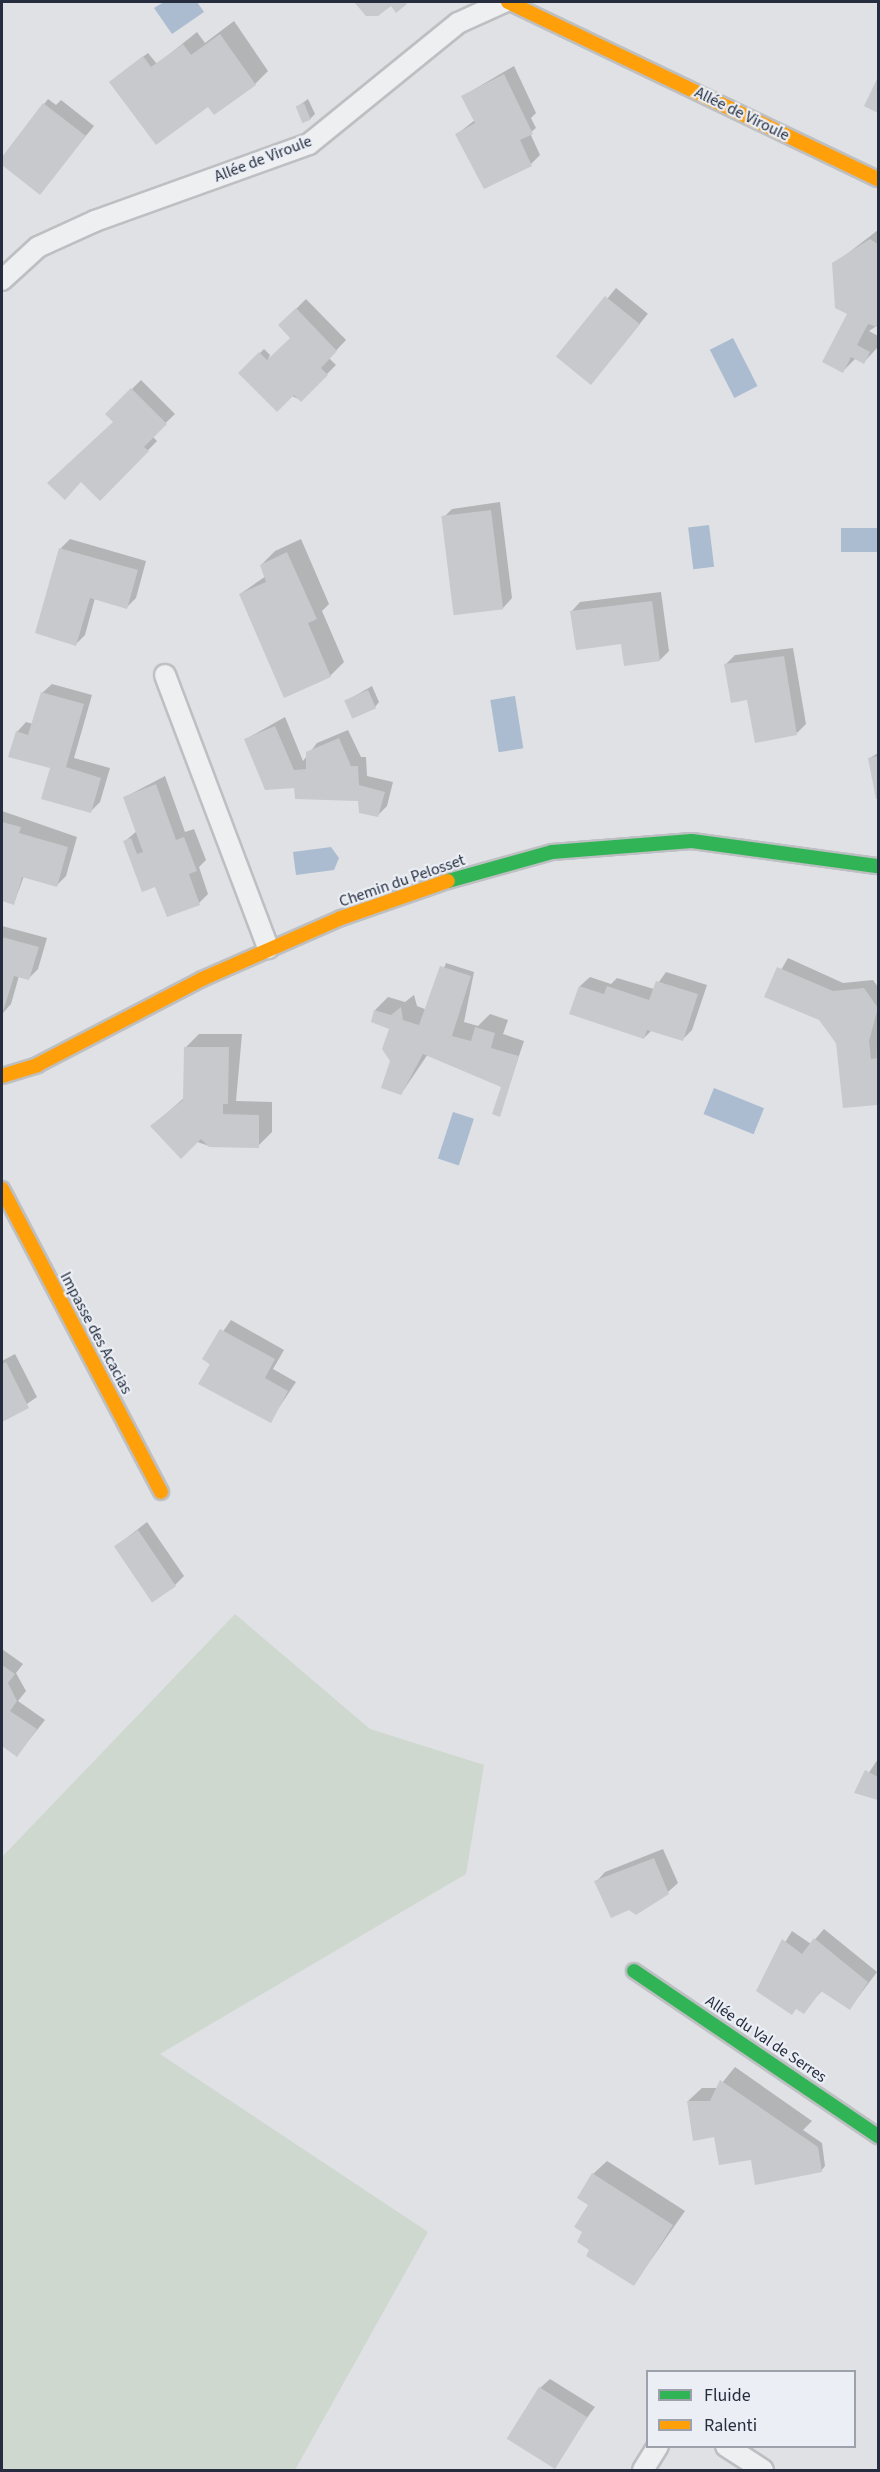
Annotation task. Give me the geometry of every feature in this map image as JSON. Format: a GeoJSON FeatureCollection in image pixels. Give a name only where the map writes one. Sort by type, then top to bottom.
{"type":"FeatureCollection","features":[{"type":"Feature","properties":{"kind":"street","name":"Allée de Viroule"},"geometry":{"type":"LineString","coordinates":[[506,2],[879,179]]}},
{"type":"Feature","properties":{"kind":"street","name":"Chemin du Pelosset"},"geometry":{"type":"LineString","coordinates":[[2,1076],[37,1065],[268,948],[422,888],[552,852],[692,842],[879,866]]}},
{"type":"Feature","properties":{"kind":"street","name":"Impasse des Acacias"},"geometry":{"type":"LineString","coordinates":[[2,1189],[161,1492]]}},
{"type":"Feature","properties":{"kind":"street","name":"Allée du Val de Serres"},"geometry":{"type":"LineString","coordinates":[[634,1971],[879,2136]]}},
{"type":"Feature","properties":{"kind":"lane","name":"Allée de Viroule"},"geometry":{"type":"LineString","coordinates":[[2,280],[38,247],[95,221],[309,144],[458,23],[506,2]]}},
{"type":"Feature","properties":{"kind":"lane"},"geometry":{"type":"LineString","coordinates":[[165,675],[268,948]]}},
{"type":"Feature","properties":{"kind":"lane"},"geometry":{"type":"LineString","coordinates":[[643,2470],[657,2448]]}},
{"type":"Feature","properties":{"kind":"lane"},"geometry":{"type":"LineString","coordinates":[[729,2448],[763,2470]]}},
{"type":"Feature","properties":{"kind":"shaded area"},"geometry":{"type":"Polygon","coordinates":[[[235,1614],[370,1729],[484,1765],[466,1874],[160,2054],[428,2232],[295,2470],[2,2470],[2,1857],[235,1614]]]}},
{"type":"Feature","properties":{"kind":"water"},"geometry":{"type":"Polygon","coordinates":[[[164,2],[197,2],[204,12],[172,34],[154,8],[164,2]]]}},
{"type":"Feature","properties":{"kind":"water"},"geometry":{"type":"Polygon","coordinates":[[[733,338],[758,386],[734,398],[710,350],[733,338]]]}},
{"type":"Feature","properties":{"kind":"water"},"geometry":{"type":"Polygon","coordinates":[[[709,525],[714,567],[693,569],[688,528],[709,525]]]}},
{"type":"Feature","properties":{"kind":"water"},"geometry":{"type":"Polygon","coordinates":[[[841,528],[878,528],[878,552],[841,552],[841,528]]]}},
{"type":"Feature","properties":{"kind":"water"},"geometry":{"type":"Polygon","coordinates":[[[515,696],[523,748],[499,752],[490,700],[515,696]]]}},
{"type":"Feature","properties":{"kind":"water"},"geometry":{"type":"Polygon","coordinates":[[[331,847],[339,858],[334,870],[296,875],[293,852],[331,847]]]}},
{"type":"Feature","properties":{"kind":"water"},"geometry":{"type":"Polygon","coordinates":[[[714,1088],[764,1108],[754,1134],[704,1114],[714,1088]]]}},
{"type":"Feature","properties":{"kind":"water"},"geometry":{"type":"Polygon","coordinates":[[[453,1112],[474,1119],[459,1165],[438,1159],[453,1112]]]}},
{"type":"Feature","properties":{"kind":"building"},"geometry":{"type":"Polygon","coordinates":[[[354,2],[405,2],[407,4],[396,13],[391,6],[378,16],[366,16],[354,2]]]}},
{"type":"Feature","properties":{"kind":"building"},"geometry":{"type":"Polygon","coordinates":[[[220,34],[256,85],[214,115],[208,107],[156,145],[109,82],[143,56],[151,67],[183,44],[191,55],[220,34]]]}},
{"type":"Feature","properties":{"kind":"building"},"geometry":{"type":"Polygon","coordinates":[[[504,74],[533,134],[520,140],[532,166],[484,189],[455,134],[475,123],[461,96],[504,74]]]}},
{"type":"Feature","properties":{"kind":"building"},"geometry":{"type":"Polygon","coordinates":[[[878,77],[878,113],[864,106],[878,77]]]}},
{"type":"Feature","properties":{"kind":"building"},"geometry":{"type":"Polygon","coordinates":[[[43,103],[86,136],[40,195],[2,165],[2,157],[43,103]]]}},
{"type":"Feature","properties":{"kind":"building"},"geometry":{"type":"Polygon","coordinates":[[[304,103],[311,120],[302,123],[296,106],[304,103]]]}},
{"type":"Feature","properties":{"kind":"building"},"geometry":{"type":"Polygon","coordinates":[[[870,239],[878,244],[878,327],[868,324],[857,345],[870,352],[864,364],[851,357],[843,373],[822,362],[847,314],[835,308],[832,263],[870,239]]]}},
{"type":"Feature","properties":{"kind":"building"},"geometry":{"type":"Polygon","coordinates":[[[605,296],[640,324],[591,385],[556,357],[605,296]]]}},
{"type":"Feature","properties":{"kind":"building"},"geometry":{"type":"Polygon","coordinates":[[[296,308],[337,351],[321,368],[328,375],[301,402],[294,395],[277,412],[238,373],[259,352],[267,360],[290,338],[278,325],[296,308]]]}},
{"type":"Feature","properties":{"kind":"building"},"geometry":{"type":"Polygon","coordinates":[[[131,388],[167,424],[144,447],[149,451],[100,501],[81,482],[65,500],[47,483],[113,422],[105,414],[131,388]]]}},
{"type":"Feature","properties":{"kind":"building"},"geometry":{"type":"Polygon","coordinates":[[[491,510],[503,609],[454,615],[441,516],[491,510]]]}},
{"type":"Feature","properties":{"kind":"building"},"geometry":{"type":"Polygon","coordinates":[[[59,548],[138,570],[127,609],[90,598],[76,646],[35,633],[59,548]]]}},
{"type":"Feature","properties":{"kind":"building"},"geometry":{"type":"Polygon","coordinates":[[[287,552],[317,619],[308,623],[331,677],[284,698],[239,594],[266,582],[260,565],[287,552]]]}},
{"type":"Feature","properties":{"kind":"building"},"geometry":{"type":"Polygon","coordinates":[[[652,601],[660,661],[624,666],[621,644],[576,650],[570,611],[652,601]]]}},
{"type":"Feature","properties":{"kind":"building"},"geometry":{"type":"Polygon","coordinates":[[[784,656],[797,735],[755,743],[747,700],[731,703],[724,664],[784,656]]]}},
{"type":"Feature","properties":{"kind":"building"},"geometry":{"type":"Polygon","coordinates":[[[368,690],[376,708],[352,719],[344,701],[368,690]]]}},
{"type":"Feature","properties":{"kind":"building"},"geometry":{"type":"Polygon","coordinates":[[[41,692],[84,704],[66,767],[101,778],[91,813],[41,799],[50,768],[8,757],[16,731],[28,735],[41,692]]]}},
{"type":"Feature","properties":{"kind":"building"},"geometry":{"type":"Polygon","coordinates":[[[275,726],[294,770],[306,769],[306,752],[339,738],[351,766],[358,766],[359,785],[385,792],[378,817],[359,813],[358,801],[295,799],[294,788],[265,790],[244,739],[275,726]]]}},
{"type":"Feature","properties":{"kind":"building"},"geometry":{"type":"Polygon","coordinates":[[[878,756],[878,799],[876,799],[868,758],[878,756]]]}},
{"type":"Feature","properties":{"kind":"building"},"geometry":{"type":"Polygon","coordinates":[[[156,784],[176,840],[184,837],[197,871],[189,874],[200,905],[167,917],[155,887],[142,892],[123,841],[131,838],[137,854],[143,852],[123,797],[156,784]]]}},
{"type":"Feature","properties":{"kind":"building"},"geometry":{"type":"Polygon","coordinates":[[[2,822],[21,827],[19,833],[68,847],[57,887],[22,877],[14,905],[2,901],[2,822]]]}},
{"type":"Feature","properties":{"kind":"building"},"geometry":{"type":"Polygon","coordinates":[[[2,937],[39,947],[29,980],[14,976],[2,1015],[2,937]]]}},
{"type":"Feature","properties":{"kind":"building"},"geometry":{"type":"Polygon","coordinates":[[[440,966],[471,976],[452,1036],[471,1041],[475,1027],[495,1033],[491,1048],[519,1056],[500,1117],[492,1114],[501,1087],[423,1054],[401,1095],[381,1088],[390,1061],[382,1049],[389,1029],[371,1022],[374,1010],[391,1015],[401,1007],[403,1020],[419,1025],[440,966]]]}},
{"type":"Feature","properties":{"kind":"building"},"geometry":{"type":"Polygon","coordinates":[[[777,967],[833,991],[864,988],[878,1008],[869,1041],[871,1059],[878,1058],[877,1105],[843,1108],[836,1043],[819,1020],[764,997],[777,967]]]}},
{"type":"Feature","properties":{"kind":"building"},"geometry":{"type":"Polygon","coordinates":[[[656,981],[698,994],[683,1041],[647,1030],[644,1039],[569,1014],[579,986],[604,994],[607,986],[649,1000],[656,981]]]}},
{"type":"Feature","properties":{"kind":"building"},"geometry":{"type":"Polygon","coordinates":[[[184,1047],[229,1047],[228,1104],[223,1104],[223,1114],[259,1115],[259,1148],[209,1147],[201,1139],[181,1159],[150,1126],[183,1100],[184,1047]]]}},
{"type":"Feature","properties":{"kind":"building"},"geometry":{"type":"Polygon","coordinates":[[[220,1329],[275,1359],[265,1378],[288,1391],[271,1423],[198,1384],[210,1364],[202,1359],[220,1329]]]}},
{"type":"Feature","properties":{"kind":"building"},"geometry":{"type":"Polygon","coordinates":[[[6,1362],[29,1408],[2,1422],[2,1364],[6,1362]]]}},
{"type":"Feature","properties":{"kind":"building"},"geometry":{"type":"Polygon","coordinates":[[[138,1530],[176,1586],[152,1603],[114,1546],[138,1530]]]}},
{"type":"Feature","properties":{"kind":"building"},"geometry":{"type":"Polygon","coordinates":[[[2,1665],[15,1674],[8,1683],[17,1701],[10,1711],[37,1729],[17,1757],[2,1746],[2,1665]]]}},
{"type":"Feature","properties":{"kind":"building"},"geometry":{"type":"Polygon","coordinates":[[[865,1770],[878,1777],[878,1800],[854,1793],[865,1770]]]}},
{"type":"Feature","properties":{"kind":"building"},"geometry":{"type":"Polygon","coordinates":[[[654,1858],[669,1894],[636,1915],[629,1910],[611,1918],[594,1881],[654,1858]]]}},
{"type":"Feature","properties":{"kind":"building"},"geometry":{"type":"Polygon","coordinates":[[[814,1938],[868,1982],[850,2010],[821,1991],[804,2014],[796,2009],[792,2015],[756,1991],[782,1939],[802,1954],[814,1938]]]}},
{"type":"Feature","properties":{"kind":"building"},"geometry":{"type":"Polygon","coordinates":[[[720,2080],[818,2147],[822,2172],[755,2185],[751,2160],[719,2165],[714,2137],[693,2141],[687,2101],[710,2101],[720,2080]]]}},
{"type":"Feature","properties":{"kind":"building"},"geometry":{"type":"Polygon","coordinates":[[[592,2173],[673,2225],[634,2286],[586,2256],[589,2250],[577,2242],[582,2232],[574,2227],[588,2205],[577,2198],[592,2173]]]}},
{"type":"Feature","properties":{"kind":"building"},"geometry":{"type":"Polygon","coordinates":[[[539,2387],[587,2417],[555,2469],[507,2439],[539,2387]]]}},
{"type":"Feature","properties":{"kind":"traffic: fast"},"geometry":{"type":"LineString","coordinates":[[448,881],[552,852],[692,841],[878,866]]}},
{"type":"Feature","properties":{"kind":"traffic: fast"},"geometry":{"type":"LineString","coordinates":[[634,1971],[878,2136]]}},
{"type":"Feature","properties":{"kind":"traffic: slow"},"geometry":{"type":"LineString","coordinates":[[508,2],[878,179]]}},
{"type":"Feature","properties":{"kind":"traffic: slow"},"geometry":{"type":"LineString","coordinates":[[2,1076],[37,1065],[202,979],[341,918],[448,881]]}},
{"type":"Feature","properties":{"kind":"traffic: slow"},"geometry":{"type":"LineString","coordinates":[[2,1189],[161,1492]]}}]}
